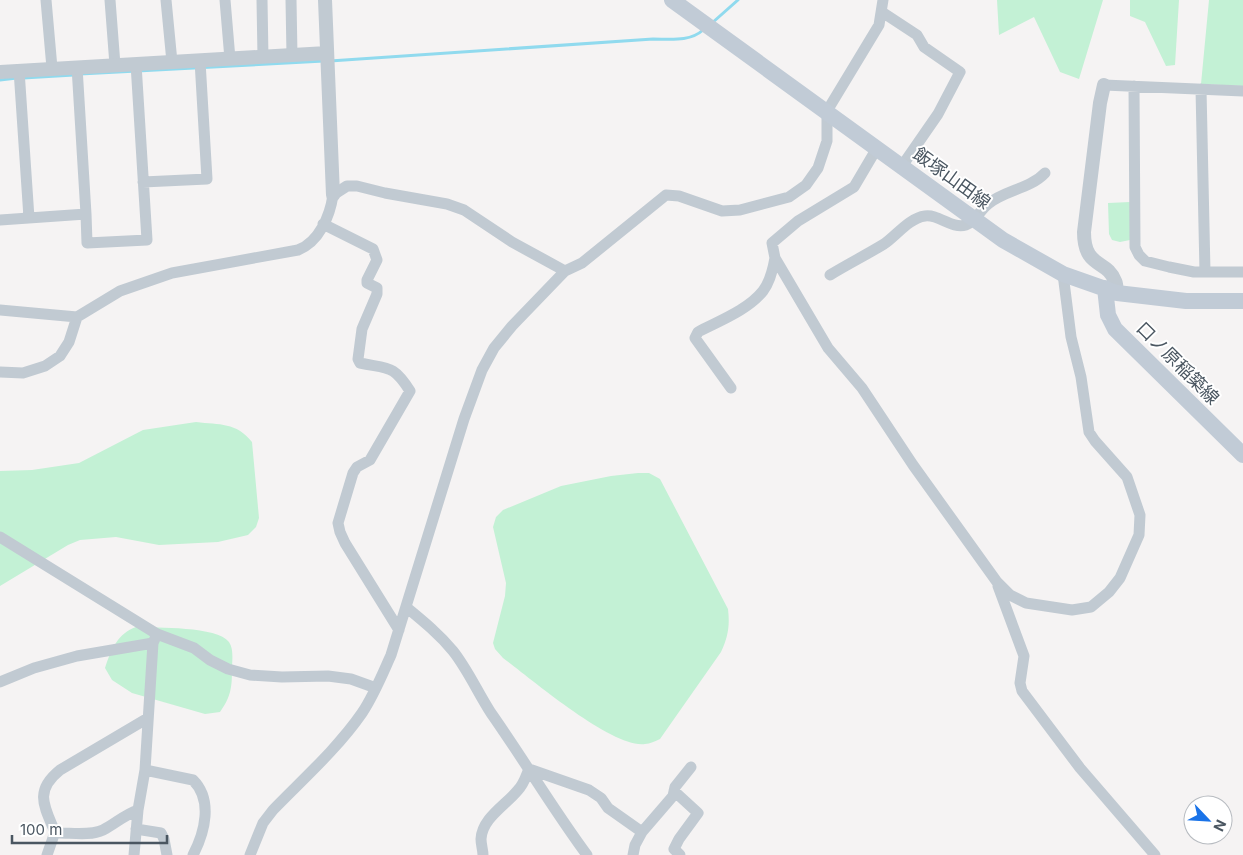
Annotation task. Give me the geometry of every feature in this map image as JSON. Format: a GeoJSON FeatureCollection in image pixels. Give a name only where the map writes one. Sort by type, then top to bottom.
{"type":"FeatureCollection","features":[{"type":"Feature","properties":{"kind":"main road","name":"飯塚山田線"},"geometry":{"type":"LineString","coordinates":[[672,0],[1003,240],[1063,274],[1111,290],[1186,301],[1243,301]]}},
{"type":"Feature","properties":{"kind":"main road","name":"口ノ原稲築線"},"geometry":{"type":"LineString","coordinates":[[1111,290],[1108,315],[1115,329],[1243,455]]}},
{"type":"Feature","properties":{"kind":"street"},"geometry":{"type":"LineString","coordinates":[[46,0],[52,68]]}},
{"type":"Feature","properties":{"kind":"street"},"geometry":{"type":"LineString","coordinates":[[110,0],[116,66]]}},
{"type":"Feature","properties":{"kind":"street"},"geometry":{"type":"LineString","coordinates":[[166,0],[172,62]]}},
{"type":"Feature","properties":{"kind":"street"},"geometry":{"type":"LineString","coordinates":[[225,0],[230,59]]}},
{"type":"Feature","properties":{"kind":"street"},"geometry":{"type":"LineString","coordinates":[[262,0],[263,57]]}},
{"type":"Feature","properties":{"kind":"street"},"geometry":{"type":"LineString","coordinates":[[291,0],[292,55]]}},
{"type":"Feature","properties":{"kind":"street"},"geometry":{"type":"LineString","coordinates":[[0,310],[77,317],[120,291],[172,274],[298,250],[308,246],[324,224],[333,195],[325,0]]}},
{"type":"Feature","properties":{"kind":"street"},"geometry":{"type":"LineString","coordinates":[[250,855],[263,823],[273,810],[343,738],[362,714],[376,688],[391,655],[464,419],[482,370],[494,348],[512,326],[565,271],[582,263],[666,195],[679,196],[722,211],[740,210],[789,197],[806,185],[818,168],[827,141],[827,111],[879,25],[882,6]]}},
{"type":"Feature","properties":{"kind":"street"},"geometry":{"type":"LineString","coordinates":[[882,6],[917,35],[924,47],[960,72],[938,114],[902,166]]}},
{"type":"Feature","properties":{"kind":"street"},"geometry":{"type":"LineString","coordinates":[[0,72],[327,54]]}},
{"type":"Feature","properties":{"kind":"street"},"geometry":{"type":"LineString","coordinates":[[144,182],[207,179],[200,61]]}},
{"type":"Feature","properties":{"kind":"street"},"geometry":{"type":"LineString","coordinates":[[77,67],[87,243],[147,240],[136,64]]}},
{"type":"Feature","properties":{"kind":"street"},"geometry":{"type":"LineString","coordinates":[[19,70],[29,218]]}},
{"type":"Feature","properties":{"kind":"street"},"geometry":{"type":"LineString","coordinates":[[1111,290],[1116,281],[1110,272],[1095,262],[1084,245],[1100,103],[1104,85],[1243,91]]}},
{"type":"Feature","properties":{"kind":"street"},"geometry":{"type":"LineString","coordinates":[[1134,86],[1134,247],[1145,261],[1169,267],[1194,272],[1243,272]]}},
{"type":"Feature","properties":{"kind":"street"},"geometry":{"type":"LineString","coordinates":[[1201,89],[1205,272]]}},
{"type":"Feature","properties":{"kind":"street"},"geometry":{"type":"LineString","coordinates":[[878,148],[854,187],[798,221],[772,243],[775,258],[828,348],[862,388],[913,465],[997,582],[1010,595],[1026,603],[1072,610],[1091,607],[1109,592],[1120,578],[1139,535],[1140,515],[1126,477],[1089,432],[1071,337],[1063,274]]}},
{"type":"Feature","properties":{"kind":"street"},"geometry":{"type":"LineString","coordinates":[[830,274],[884,243],[912,222],[925,216],[933,217],[952,225],[965,225],[975,219],[987,204],[1007,192],[1038,181],[1045,173]]}},
{"type":"Feature","properties":{"kind":"street"},"geometry":{"type":"LineString","coordinates":[[333,195],[347,186],[358,186],[385,193],[447,204],[464,210],[512,242],[565,271]]}},
{"type":"Feature","properties":{"kind":"street"},"geometry":{"type":"LineString","coordinates":[[0,220],[86,214]]}},
{"type":"Feature","properties":{"kind":"street"},"geometry":{"type":"LineString","coordinates":[[324,224],[373,249],[377,260],[367,283],[377,288],[377,294],[362,329],[358,359],[360,363],[380,366],[394,371],[400,376],[410,391],[370,460],[357,467],[353,473],[338,523],[345,543],[399,630]]}},
{"type":"Feature","properties":{"kind":"street"},"geometry":{"type":"LineString","coordinates":[[731,388],[695,338],[698,332],[738,311],[763,291],[769,280],[775,258]]}},
{"type":"Feature","properties":{"kind":"street"},"geometry":{"type":"LineString","coordinates":[[0,372],[23,373],[45,366],[60,356],[69,342],[77,317]]}},
{"type":"Feature","properties":{"kind":"street"},"geometry":{"type":"LineString","coordinates":[[0,537],[155,638],[194,648],[210,660],[228,669],[250,675],[282,677],[328,676],[351,679],[376,688]]}},
{"type":"Feature","properties":{"kind":"street"},"geometry":{"type":"LineString","coordinates":[[997,582],[1024,656],[1020,683],[1022,691],[1080,768],[1150,853]]}},
{"type":"Feature","properties":{"kind":"street"},"geometry":{"type":"LineString","coordinates":[[406,607],[435,631],[454,652],[565,826],[587,855]]}},
{"type":"Feature","properties":{"kind":"street"},"geometry":{"type":"LineString","coordinates":[[0,682],[34,668],[155,638]]}},
{"type":"Feature","properties":{"kind":"street"},"geometry":{"type":"LineString","coordinates":[[132,854],[144,770],[155,638]]}},
{"type":"Feature","properties":{"kind":"street"},"geometry":{"type":"LineString","coordinates":[[47,855],[54,832],[43,803],[43,794],[44,787],[51,777],[148,718]]}},
{"type":"Feature","properties":{"kind":"street"},"geometry":{"type":"LineString","coordinates":[[633,855],[635,845],[642,832],[673,796],[681,778],[691,767]]}},
{"type":"Feature","properties":{"kind":"street"},"geometry":{"type":"LineString","coordinates":[[529,768],[589,790],[601,798],[608,808],[642,832]]}},
{"type":"Feature","properties":{"kind":"street"},"geometry":{"type":"LineString","coordinates":[[483,855],[482,831],[490,817],[518,791],[529,768]]}},
{"type":"Feature","properties":{"kind":"street"},"geometry":{"type":"LineString","coordinates":[[144,770],[193,780],[199,785],[206,819],[200,842],[193,855]]}},
{"type":"Feature","properties":{"kind":"street"},"geometry":{"type":"LineString","coordinates":[[674,791],[698,813],[674,849],[680,855]]}},
{"type":"Feature","properties":{"kind":"street"},"geometry":{"type":"LineString","coordinates":[[54,832],[89,833],[102,831],[124,815],[138,810]]}},
{"type":"Feature","properties":{"kind":"street"},"geometry":{"type":"LineString","coordinates":[[136,829],[160,833],[164,839],[167,855]]}},
{"type":"Feature","properties":{"kind":"green space"},"geometry":{"type":"Polygon","coordinates":[[[997,0],[1103,0],[1079,79],[1060,72],[1034,17],[999,35],[997,0]]]}},
{"type":"Feature","properties":{"kind":"green space"},"geometry":{"type":"Polygon","coordinates":[[[1130,0],[1179,0],[1175,65],[1166,66],[1145,22],[1130,16],[1130,0]]]}},
{"type":"Feature","properties":{"kind":"green space"},"geometry":{"type":"Polygon","coordinates":[[[1209,0],[1243,0],[1243,86],[1201,84],[1209,0]]]}},
{"type":"Feature","properties":{"kind":"green space"},"geometry":{"type":"Polygon","coordinates":[[[1130,202],[1130,240],[1120,242],[1112,240],[1109,234],[1108,203],[1130,202]]]}},
{"type":"Feature","properties":{"kind":"green space"},"geometry":{"type":"Polygon","coordinates":[[[196,422],[220,424],[234,428],[252,442],[259,518],[256,527],[248,535],[218,542],[159,545],[116,537],[80,540],[68,545],[0,586],[0,471],[32,470],[79,463],[143,430],[196,422]]]}},
{"type":"Feature","properties":{"kind":"green space"},"geometry":{"type":"Polygon","coordinates":[[[649,473],[660,479],[728,609],[729,621],[727,636],[721,652],[660,739],[645,744],[631,743],[593,724],[503,658],[495,649],[493,643],[505,596],[506,583],[493,527],[496,517],[503,510],[561,486],[611,476],[649,473]]]}},
{"type":"Feature","properties":{"kind":"green space"},"geometry":{"type":"Polygon","coordinates":[[[136,627],[200,630],[222,637],[229,642],[232,648],[231,687],[229,697],[220,712],[205,714],[132,693],[112,680],[105,668],[110,655],[124,633],[136,627]]]}},
{"type":"Feature","properties":{"kind":"waterway"},"geometry":{"type":"LineString","coordinates":[[712,23],[738,0]]}},
{"type":"Feature","properties":{"kind":"waterway"},"geometry":{"type":"LineString","coordinates":[[330,61],[653,39],[680,39],[698,34],[703,30]]}},
{"type":"Feature","properties":{"kind":"waterway"},"geometry":{"type":"LineString","coordinates":[[80,74],[324,61]]}},
{"type":"Feature","properties":{"kind":"waterway"},"geometry":{"type":"LineString","coordinates":[[23,78],[74,75]]}},
{"type":"Feature","properties":{"kind":"waterway"},"geometry":{"type":"LineString","coordinates":[[0,80],[17,78]]}}]}
